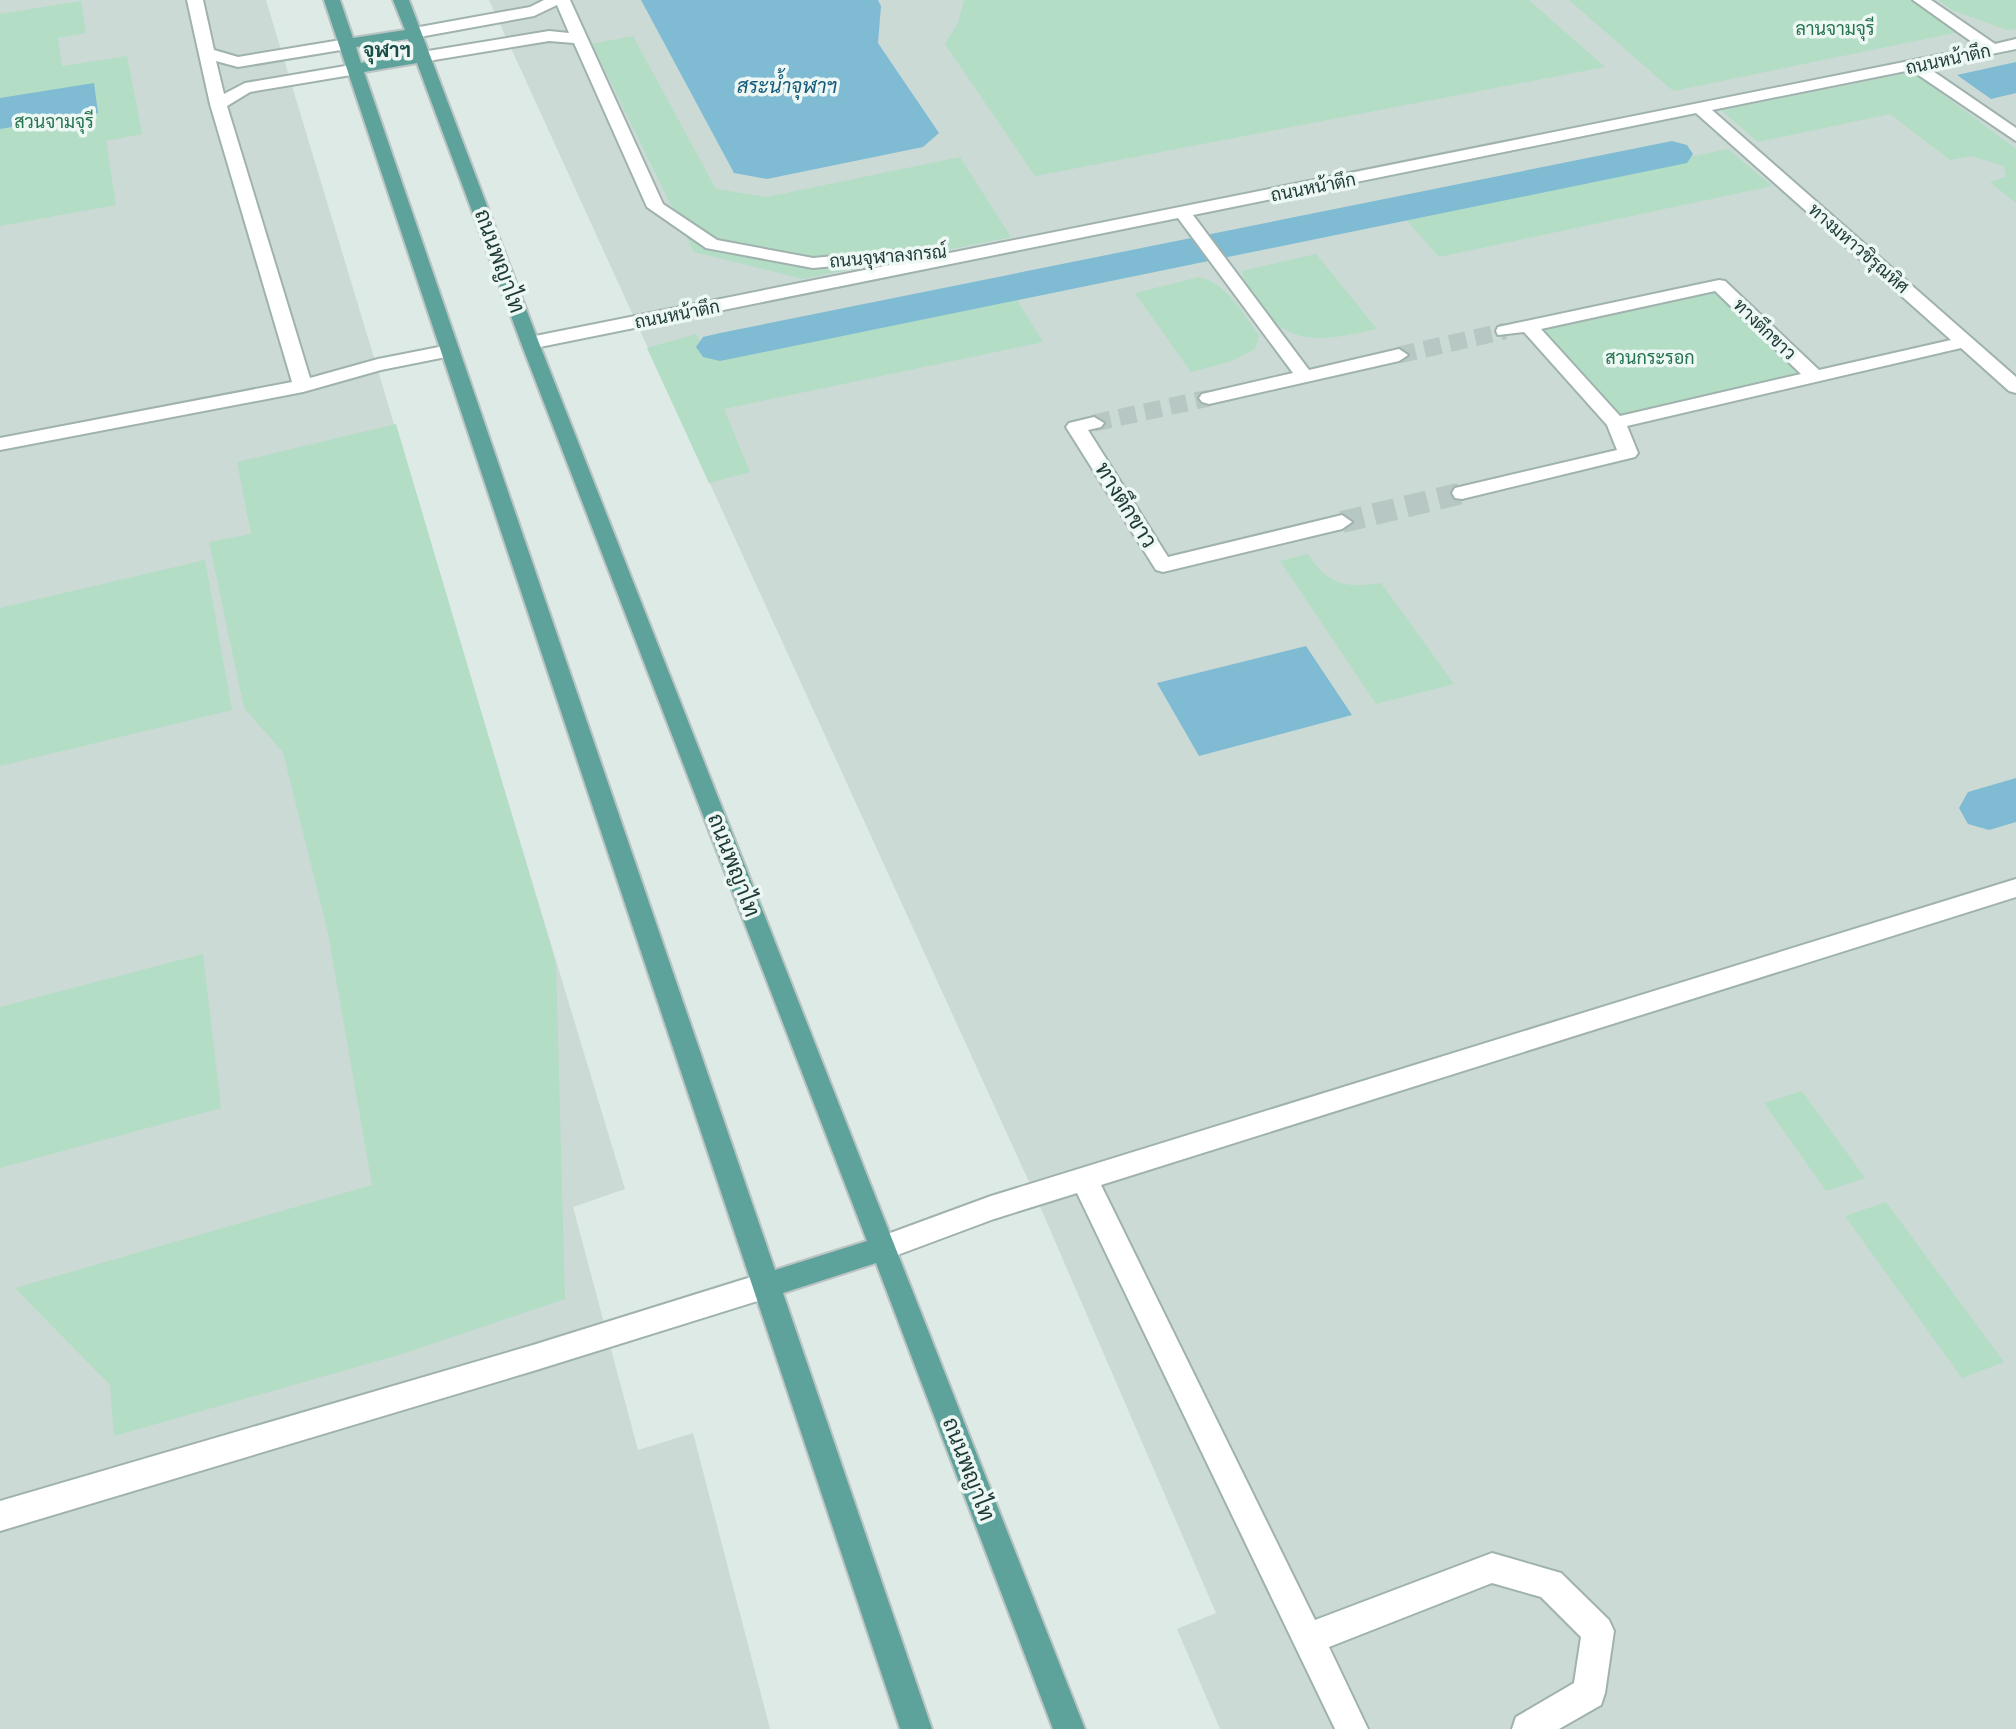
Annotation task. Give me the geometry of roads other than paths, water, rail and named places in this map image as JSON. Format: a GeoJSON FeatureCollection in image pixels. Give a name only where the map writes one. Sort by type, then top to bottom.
{"type":"FeatureCollection","features":[{"type":"Feature","properties":{"kind":"main road"},"geometry":{"type":"LineString","coordinates":[[332,0],[916,1729]]}},
{"type":"Feature","properties":{"kind":"main road","name":"ถนนพญาไท"},"geometry":{"type":"LineString","coordinates":[[401,0],[530,343],[1069,1729]]}},
{"type":"Feature","properties":{"kind":"main road"},"geometry":{"type":"LineString","coordinates":[[347,44],[414,33]]}},
{"type":"Feature","properties":{"kind":"main road"},"geometry":{"type":"LineString","coordinates":[[357,69],[422,57]]}},
{"type":"Feature","properties":{"kind":"main road"},"geometry":{"type":"LineString","coordinates":[[767,1285],[884,1248]]}},
{"type":"Feature","properties":{"kind":"street"},"geometry":{"type":"LineString","coordinates":[[195,0],[218,104],[303,386]]}},
{"type":"Feature","properties":{"kind":"street"},"geometry":{"type":"LineString","coordinates":[[414,33],[534,11],[555,0]]}},
{"type":"Feature","properties":{"kind":"street","name":"ถนนจุฬาลงกรณ์"},"geometry":{"type":"LineString","coordinates":[[562,0],[656,207],[712,244],[813,263],[1028,243]]}},
{"type":"Feature","properties":{"kind":"street"},"geometry":{"type":"LineString","coordinates":[[1921,0],[1992,49]]}},
{"type":"Feature","properties":{"kind":"street"},"geometry":{"type":"LineString","coordinates":[[422,57],[549,36],[581,39]]}},
{"type":"Feature","properties":{"kind":"street"},"geometry":{"type":"LineString","coordinates":[[206,53],[238,62],[347,44]]}},
{"type":"Feature","properties":{"kind":"street","name":"ถนนหน้าตึก"},"geometry":{"type":"LineString","coordinates":[[530,343],[2016,44]]}},
{"type":"Feature","properties":{"kind":"street"},"geometry":{"type":"LineString","coordinates":[[1916,66],[2016,136]]}},
{"type":"Feature","properties":{"kind":"street"},"geometry":{"type":"LineString","coordinates":[[218,104],[245,88],[357,69]]}},
{"type":"Feature","properties":{"kind":"street","name":"ทางมหาวชิรุณหิศ"},"geometry":{"type":"LineString","coordinates":[[1701,109],[2016,387]]}},
{"type":"Feature","properties":{"kind":"street"},"geometry":{"type":"LineString","coordinates":[[1183,213],[1305,377]]}},
{"type":"Feature","properties":{"kind":"street","name":"ทางตึกขาว"},"geometry":{"type":"LineString","coordinates":[[1505,331],[1719,285],[1815,377]]}},
{"type":"Feature","properties":{"kind":"street"},"geometry":{"type":"LineString","coordinates":[[1462,493],[1628,453],[1616,423],[1528,326]]}},
{"type":"Feature","properties":{"kind":"street","name":"ทางตึกขาว"},"geometry":{"type":"LineString","coordinates":[[1616,423],[1965,342]]}},
{"type":"Feature","properties":{"kind":"street"},"geometry":{"type":"LineString","coordinates":[[0,444],[303,386],[378,365],[449,351]]}},
{"type":"Feature","properties":{"kind":"street"},"geometry":{"type":"LineString","coordinates":[[1209,398],[1399,355]]}},
{"type":"Feature","properties":{"kind":"street","name":"ทางตึกขาว"},"geometry":{"type":"LineString","coordinates":[[1094,423],[1076,427],[1163,565],[1342,522]]}},
{"type":"Feature","properties":{"kind":"street"},"geometry":{"type":"LineString","coordinates":[[884,1248],[956,1219],[2016,888]]}},
{"type":"Feature","properties":{"kind":"street"},"geometry":{"type":"LineString","coordinates":[[1084,1179],[1352,1729]]}},
{"type":"Feature","properties":{"kind":"street"},"geometry":{"type":"LineString","coordinates":[[0,1516],[533,1358],[767,1285]]}},
{"type":"Feature","properties":{"kind":"street"},"geometry":{"type":"LineString","coordinates":[[1307,1639],[1492,1568],[1550,1584],[1598,1631],[1589,1693],[1528,1729]]}},
{"type":"Feature","properties":{"kind":"water","name":"สระน้ำจุฬาฯ"},"geometry":{"type":"Polygon","coordinates":[[[641,0],[878,0],[881,6],[878,43],[939,133],[923,147],[767,179],[734,173],[641,0]]]}},
{"type":"Feature","properties":{"kind":"water"},"geometry":{"type":"Polygon","coordinates":[[[2016,62],[2016,93],[1991,99],[1957,75],[2016,62]]]}},
{"type":"Feature","properties":{"kind":"water"},"geometry":{"type":"Polygon","coordinates":[[[94,83],[98,113],[0,129],[0,98],[94,83]]]}},
{"type":"Feature","properties":{"kind":"water"},"geometry":{"type":"Polygon","coordinates":[[[1306,646],[1352,715],[1199,756],[1157,683],[1306,646]]]}},
{"type":"Feature","properties":{"kind":"waterway"},"geometry":{"type":"LineString","coordinates":[[720,347],[1672,154]]}},
{"type":"Feature","properties":{"kind":"waterway"},"geometry":{"type":"LineString","coordinates":[[1989,808],[2016,800]]}},
{"type":"Feature","properties":{"kind":"tunnel"},"geometry":{"type":"LineString","coordinates":[[1399,355],[1505,331]]}},
{"type":"Feature","properties":{"kind":"tunnel"},"geometry":{"type":"LineString","coordinates":[[1094,423],[1209,398]]}},
{"type":"Feature","properties":{"kind":"tunnel"},"geometry":{"type":"LineString","coordinates":[[1342,522],[1462,493]]}},
{"type":"Feature","properties":{"kind":"district","name":"จุฬาฯ"},"geometry":{"type":"Point","coordinates":[387,50]}},
{"type":"Feature","properties":{"kind":"park label","name":"ลานจามจุรี"},"geometry":{"type":"Point","coordinates":[1835,28]}},
{"type":"Feature","properties":{"kind":"park label","name":"สวนจามจุรี"},"geometry":{"type":"Point","coordinates":[54,121]}},
{"type":"Feature","properties":{"kind":"park label","name":"สวนกระรอก"},"geometry":{"type":"Point","coordinates":[1650,357]}}]}
